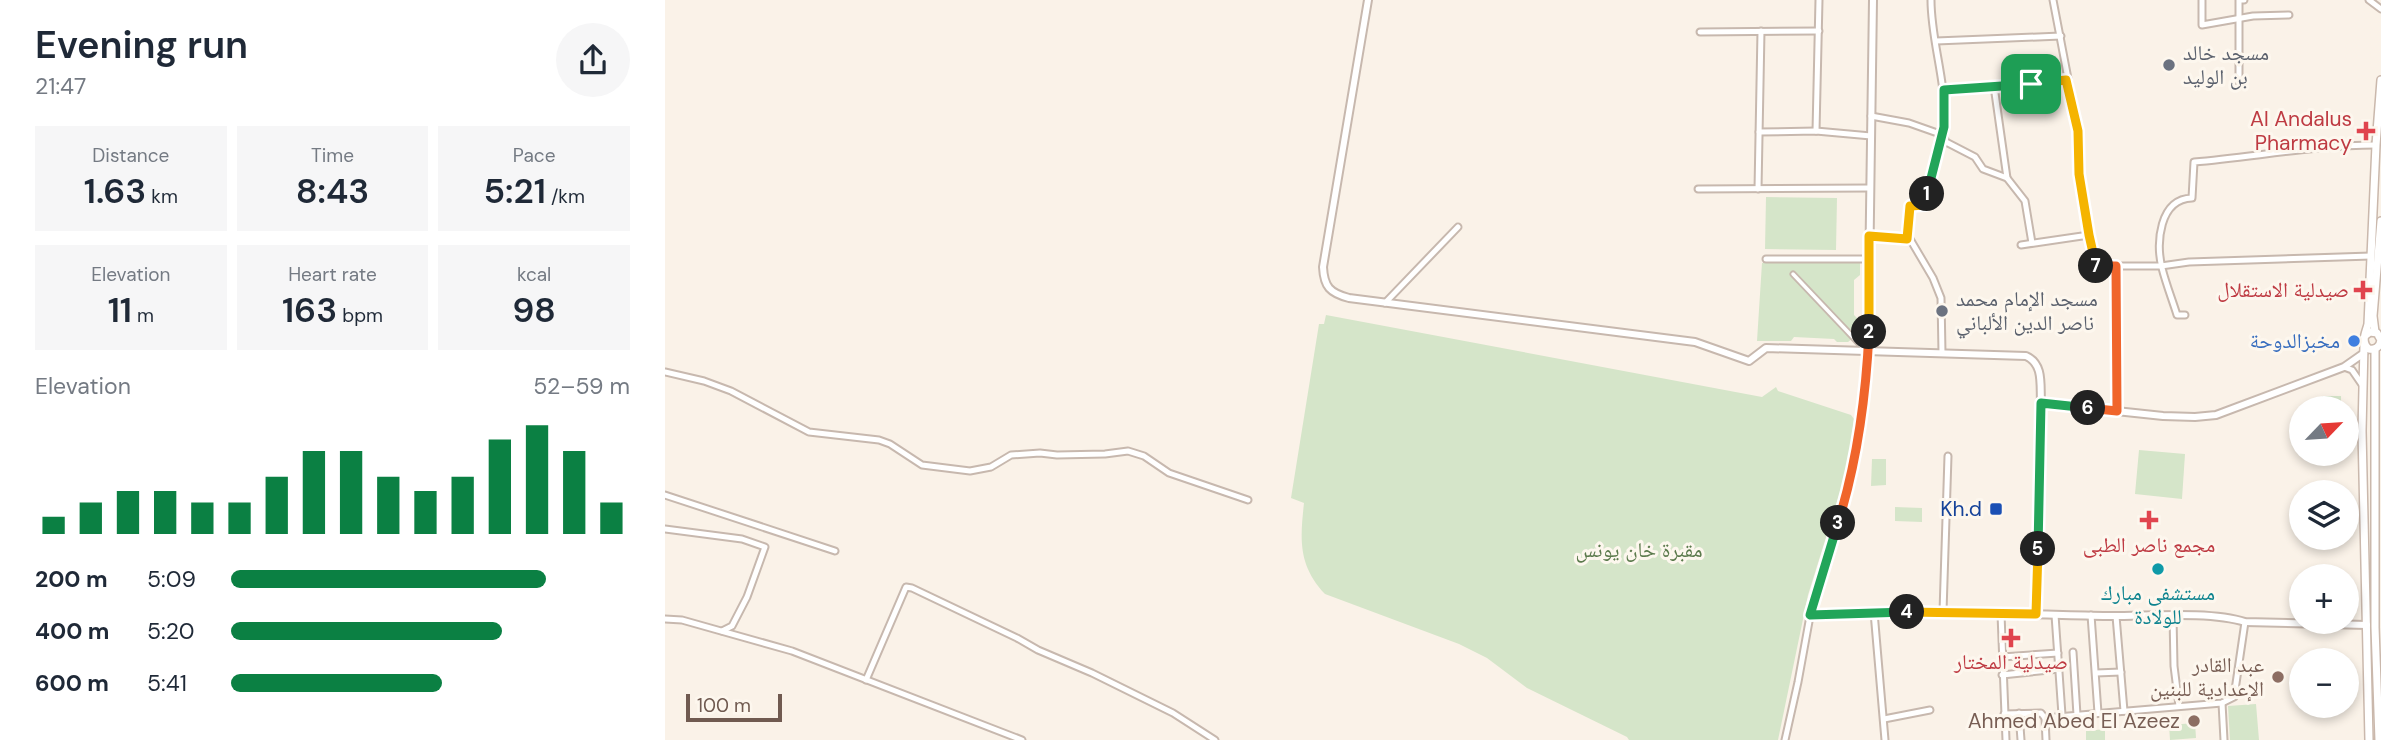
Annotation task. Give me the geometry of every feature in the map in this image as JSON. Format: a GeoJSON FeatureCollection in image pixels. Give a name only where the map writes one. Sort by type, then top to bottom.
{"type":"FeatureCollection","features":[{"type":"Feature","properties":{"kind":"main road"},"geometry":{"type":"LineString","coordinates":[[2369,740],[2363,386],[2364,349],[2376,277],[2371,256],[2378,173],[2376,145],[2381,80]]}},
{"type":"Feature","properties":{"kind":"main road"},"geometry":{"type":"LineString","coordinates":[[2379,740],[2375,349],[2381,340],[2375,332],[2373,316],[2381,221]]}},
{"type":"Feature","properties":{"kind":"main road"},"geometry":{"type":"LineString","coordinates":[[2366,335],[2375,332]]}},
{"type":"Feature","properties":{"kind":"main road"},"geometry":{"type":"LineString","coordinates":[[2364,349],[2375,349]]}},
{"type":"Feature","properties":{"kind":"street"},"geometry":{"type":"LineString","coordinates":[[1368,0],[1323,267],[1328,289],[1338,295],[1385,303],[1695,342],[1749,361],[1766,348],[2026,356],[2034,360],[2039,367],[2041,403],[2036,614]]}},
{"type":"Feature","properties":{"kind":"street"},"geometry":{"type":"LineString","coordinates":[[1817,131],[1819,0]]}},
{"type":"Feature","properties":{"kind":"street"},"geometry":{"type":"LineString","coordinates":[[1784,740],[1810,615],[1848,492],[1858,441],[1868,353],[1873,0]]}},
{"type":"Feature","properties":{"kind":"street"},"geometry":{"type":"LineString","coordinates":[[1907,239],[1910,206],[1925,205],[1943,135],[1944,90],[1931,18],[1931,0]]}},
{"type":"Feature","properties":{"kind":"street"},"geometry":{"type":"LineString","coordinates":[[2053,0],[2061,36],[2066,80],[2078,131],[2079,174],[2096,266],[2161,266],[2189,262],[2371,256]]}},
{"type":"Feature","properties":{"kind":"street"},"geometry":{"type":"LineString","coordinates":[[2202,0],[2202,25],[2253,16],[2289,15]]}},
{"type":"Feature","properties":{"kind":"street"},"geometry":{"type":"LineString","coordinates":[[2239,82],[2239,0],[2243,0]]}},
{"type":"Feature","properties":{"kind":"street"},"geometry":{"type":"LineString","coordinates":[[2369,0],[2381,9]]}},
{"type":"Feature","properties":{"kind":"street"},"geometry":{"type":"LineString","coordinates":[[1758,189],[1761,31]]}},
{"type":"Feature","properties":{"kind":"street"},"geometry":{"type":"LineString","coordinates":[[1700,32],[1819,31]]}},
{"type":"Feature","properties":{"kind":"street"},"geometry":{"type":"LineString","coordinates":[[1936,41],[2061,36]]}},
{"type":"Feature","properties":{"kind":"street"},"geometry":{"type":"LineString","coordinates":[[1944,90],[2066,80]]}},
{"type":"Feature","properties":{"kind":"street"},"geometry":{"type":"LineString","coordinates":[[1994,86],[2007,178],[2025,201],[2032,243]]}},
{"type":"Feature","properties":{"kind":"street"},"geometry":{"type":"LineString","coordinates":[[1871,116],[1909,123],[1943,135],[1946,142],[1975,158],[1983,169],[2007,178]]}},
{"type":"Feature","properties":{"kind":"street"},"geometry":{"type":"LineString","coordinates":[[1759,132],[1817,131],[1871,136]]}},
{"type":"Feature","properties":{"kind":"street"},"geometry":{"type":"LineString","coordinates":[[2185,314],[2177,315],[2161,266],[2162,219],[2178,200],[2192,198],[2193,162],[2237,159],[2321,147],[2376,145]]}},
{"type":"Feature","properties":{"kind":"street"},"geometry":{"type":"LineString","coordinates":[[1698,189],[1870,188]]}},
{"type":"Feature","properties":{"kind":"street"},"geometry":{"type":"LineString","coordinates":[[1385,303],[1458,227]]}},
{"type":"Feature","properties":{"kind":"street"},"geometry":{"type":"LineString","coordinates":[[2021,245],[2089,235]]}},
{"type":"Feature","properties":{"kind":"street"},"geometry":{"type":"LineString","coordinates":[[1869,236],[1910,239],[1933,278],[1941,298],[1942,354]]}},
{"type":"Feature","properties":{"kind":"street"},"geometry":{"type":"LineString","coordinates":[[1766,258],[1869,259]]}},
{"type":"Feature","properties":{"kind":"street"},"geometry":{"type":"LineString","coordinates":[[2116,266],[2117,411]]}},
{"type":"Feature","properties":{"kind":"street"},"geometry":{"type":"LineString","coordinates":[[1793,274],[1868,353]]}},
{"type":"Feature","properties":{"kind":"street"},"geometry":{"type":"LineString","coordinates":[[2041,403],[2187,417],[2216,415],[2344,367],[2364,349]]}},
{"type":"Feature","properties":{"kind":"street"},"geometry":{"type":"LineString","coordinates":[[2344,367],[2352,370],[2363,386]]}},
{"type":"Feature","properties":{"kind":"street"},"geometry":{"type":"LineString","coordinates":[[665,372],[704,381],[731,391],[809,432],[879,440],[922,465],[970,471],[992,467],[1011,455],[1097,454],[1128,450],[1144,456],[1169,473],[1248,500]]}},
{"type":"Feature","properties":{"kind":"street"},"geometry":{"type":"LineString","coordinates":[[1943,612],[1948,456]]}},
{"type":"Feature","properties":{"kind":"street"},"geometry":{"type":"LineString","coordinates":[[665,495],[835,551]]}},
{"type":"Feature","properties":{"kind":"street"},"geometry":{"type":"LineString","coordinates":[[665,529],[742,540],[765,547],[747,597],[732,626],[722,631]]}},
{"type":"Feature","properties":{"kind":"street"},"geometry":{"type":"LineString","coordinates":[[866,680],[906,587],[912,588],[1038,650],[1092,673],[1161,708],[1215,740]]}},
{"type":"Feature","properties":{"kind":"street"},"geometry":{"type":"LineString","coordinates":[[1874,612],[1885,740]]}},
{"type":"Feature","properties":{"kind":"street"},"geometry":{"type":"LineString","coordinates":[[1810,615],[1943,612],[2173,616],[2227,618],[2245,622],[2367,625]]}},
{"type":"Feature","properties":{"kind":"street"},"geometry":{"type":"LineString","coordinates":[[2001,614],[2006,740]]}},
{"type":"Feature","properties":{"kind":"street"},"geometry":{"type":"LineString","coordinates":[[2055,615],[2062,715]]}},
{"type":"Feature","properties":{"kind":"street"},"geometry":{"type":"LineString","coordinates":[[2091,615],[2098,713]]}},
{"type":"Feature","properties":{"kind":"street"},"geometry":{"type":"LineString","coordinates":[[2116,616],[2124,711]]}},
{"type":"Feature","properties":{"kind":"street"},"geometry":{"type":"LineString","coordinates":[[2173,616],[2179,706]]}},
{"type":"Feature","properties":{"kind":"street"},"geometry":{"type":"LineString","coordinates":[[665,620],[683,620],[792,651],[1022,740]]}},
{"type":"Feature","properties":{"kind":"street"},"geometry":{"type":"LineString","coordinates":[[2045,718],[2222,703],[2234,697],[2245,622]]}},
{"type":"Feature","properties":{"kind":"street"},"geometry":{"type":"LineString","coordinates":[[2073,652],[2077,715]]}},
{"type":"Feature","properties":{"kind":"street"},"geometry":{"type":"LineString","coordinates":[[2002,657],[2058,653]]}},
{"type":"Feature","properties":{"kind":"street"},"geometry":{"type":"LineString","coordinates":[[2032,654],[2033,672]]}},
{"type":"Feature","properties":{"kind":"street"},"geometry":{"type":"LineString","coordinates":[[2002,675],[2059,670]]}},
{"type":"Feature","properties":{"kind":"street"},"geometry":{"type":"LineString","coordinates":[[2096,673],[2121,672]]}},
{"type":"Feature","properties":{"kind":"street"},"geometry":{"type":"LineString","coordinates":[[2222,703],[2224,740]]}},
{"type":"Feature","properties":{"kind":"street"},"geometry":{"type":"LineString","coordinates":[[1884,719],[1930,710]]}},
{"type":"Feature","properties":{"kind":"street"},"geometry":{"type":"LineString","coordinates":[[2019,713],[2021,740]]}},
{"type":"Feature","properties":{"kind":"street"},"geometry":{"type":"LineString","coordinates":[[2004,714],[2041,713],[2045,718],[2046,740]]}},
{"type":"Feature","properties":{"kind":"green space"},"geometry":{"type":"Polygon","coordinates":[[[1766,197],[1837,198],[1836,250],[1765,249],[1766,197]]]}},
{"type":"Feature","properties":{"kind":"green space"},"geometry":{"type":"Polygon","coordinates":[[[1762,263],[1860,263],[1860,275],[1854,280],[1854,315],[1859,320],[1859,333],[1848,342],[1794,337],[1791,341],[1757,341],[1762,263]]]}},
{"type":"Feature","properties":{"kind":"green space","name":"مقبرة خان يونس"},"geometry":{"type":"Polygon","coordinates":[[[1326,315],[1762,397],[1776,387],[1778,391],[1851,415],[1854,419],[1848,467],[1808,595],[1778,740],[1629,740],[1527,688],[1487,658],[1459,644],[1325,594],[1305,562],[1302,540],[1304,503],[1291,498],[1319,324],[1324,324],[1326,315]]]}},
{"type":"Feature","properties":{"kind":"green space"},"geometry":{"type":"Polygon","coordinates":[[[2139,450],[2185,454],[2182,499],[2135,494],[2139,450]]]}},
{"type":"Feature","properties":{"kind":"green space"},"geometry":{"type":"Polygon","coordinates":[[[1872,459],[1886,459],[1886,485],[1871,486],[1872,459]]]}},
{"type":"Feature","properties":{"kind":"green space"},"geometry":{"type":"Polygon","coordinates":[[[1895,507],[1922,508],[1922,522],[1895,521],[1895,507]]]}},
{"type":"Feature","properties":{"kind":"green space"},"geometry":{"type":"Polygon","coordinates":[[[2256,704],[2259,740],[2230,740],[2228,706],[2256,704]]]}},
{"type":"Feature","properties":{"kind":"green space"},"geometry":{"type":"Polygon","coordinates":[[[2195,723],[2196,738],[2170,740],[2169,725],[2195,723]]]}},
{"type":"Feature","properties":{"kind":"green space"},"geometry":{"type":"Polygon","coordinates":[[[2105,729],[2105,740],[2086,740],[2086,731],[2105,729]]]}},
{"type":"Feature","properties":{"kind":"place","name":"مسجد خالد بن الوليد"},"geometry":{"type":"Point","coordinates":[2169,65]}},
{"type":"Feature","properties":{"kind":"place","name":"Al Andalus Pharmacy"},"geometry":{"type":"Point","coordinates":[2366,131]}},
{"type":"Feature","properties":{"kind":"place","name":"صيدلية الاستقلال"},"geometry":{"type":"Point","coordinates":[2363,290]}},
{"type":"Feature","properties":{"kind":"place","name":"مسجد الإمام محمد ناصر الدين الألباني"},"geometry":{"type":"Point","coordinates":[1942,311]}},
{"type":"Feature","properties":{"kind":"place","name":"مخبزالدوحة"},"geometry":{"type":"Point","coordinates":[2354,341]}},
{"type":"Feature","properties":{"kind":"place","name":"Kh.d"},"geometry":{"type":"Point","coordinates":[1996,509]}},
{"type":"Feature","properties":{"kind":"place","name":"مجمع ناصر الطبى"},"geometry":{"type":"Point","coordinates":[2149,520]}},
{"type":"Feature","properties":{"kind":"place","name":"مستشفى مبارك للولادة"},"geometry":{"type":"Point","coordinates":[2158,569]}},
{"type":"Feature","properties":{"kind":"place","name":"صيدلية المختار"},"geometry":{"type":"Point","coordinates":[2011,638]}},
{"type":"Feature","properties":{"kind":"place","name":"عبد القادر الإعدادية للبنين"},"geometry":{"type":"Point","coordinates":[2278,677]}},
{"type":"Feature","properties":{"kind":"place","name":"Ahmed Abed El Azeez"},"geometry":{"type":"Point","coordinates":[2194,721]}},
{"type":"Feature","properties":{"kind":"route"},"geometry":{"type":"LineString","coordinates":[[2066,80],[2078,131],[2079,174],[2096,266],[2116,266],[2117,411],[2041,403],[2036,614],[1874,612],[1810,615],[1848,492],[1858,441],[1868,353],[1869,236],[1907,239],[1910,206],[1925,205],[1943,135],[1944,90],[2031,84],[2066,80]]}}]}
